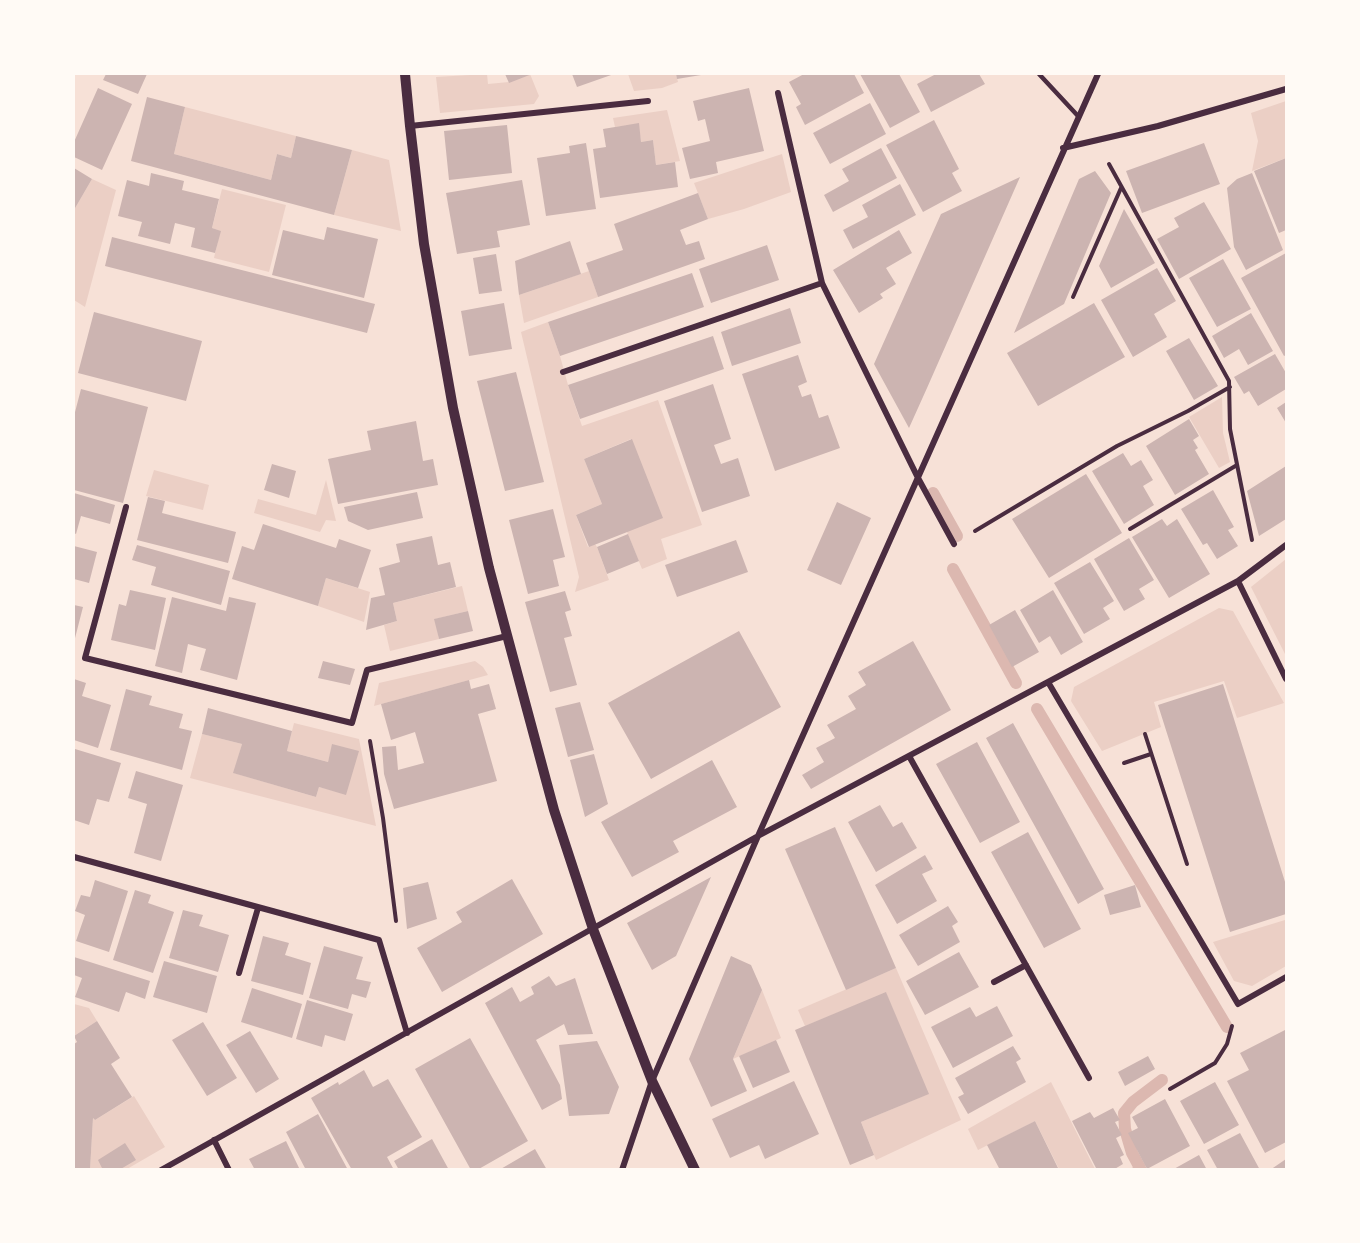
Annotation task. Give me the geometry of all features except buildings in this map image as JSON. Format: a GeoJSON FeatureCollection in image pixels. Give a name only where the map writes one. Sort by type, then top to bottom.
{"type":"FeatureCollection","features":[{"type":"Feature","properties":{"kind":"street"},"geometry":{"type":"LineString","coordinates":[[405,74],[424,244],[453,408],[489,568],[554,810],[592,929],[652,1081],[695,1170]]}},
{"type":"Feature","properties":{"kind":"street"},"geometry":{"type":"LineString","coordinates":[[622,1170],[652,1081],[758,836],[1063,148],[1098,74]]}},
{"type":"Feature","properties":{"kind":"street"},"geometry":{"type":"LineString","coordinates":[[1063,148],[1158,126],[1287,89]]}},
{"type":"Feature","properties":{"kind":"street"},"geometry":{"type":"LineString","coordinates":[[778,93],[822,283],[918,478],[954,544]]}},
{"type":"Feature","properties":{"kind":"street"},"geometry":{"type":"LineString","coordinates":[[410,126],[648,101]]}},
{"type":"Feature","properties":{"kind":"street"},"geometry":{"type":"LineString","coordinates":[[563,372],[822,283]]}},
{"type":"Feature","properties":{"kind":"street"},"geometry":{"type":"LineString","coordinates":[[126,507],[85,658],[352,723],[367,670],[507,636]]}},
{"type":"Feature","properties":{"kind":"street"},"geometry":{"type":"LineString","coordinates":[[161,1170],[758,836],[1238,581],[1287,545]]}},
{"type":"Feature","properties":{"kind":"street"},"geometry":{"type":"LineString","coordinates":[[1238,581],[1287,679]]}},
{"type":"Feature","properties":{"kind":"street"},"geometry":{"type":"LineString","coordinates":[[1048,682],[1238,1004],[1287,977]]}},
{"type":"Feature","properties":{"kind":"street"},"geometry":{"type":"LineString","coordinates":[[909,756],[1089,1078]]}},
{"type":"Feature","properties":{"kind":"street"},"geometry":{"type":"LineString","coordinates":[[74,859],[379,940],[407,1033]]}},
{"type":"Feature","properties":{"kind":"street"},"geometry":{"type":"LineString","coordinates":[[239,973],[258,908]]}},
{"type":"Feature","properties":{"kind":"street"},"geometry":{"type":"LineString","coordinates":[[994,982],[1026,965]]}},
{"type":"Feature","properties":{"kind":"street"},"geometry":{"type":"LineString","coordinates":[[214,1140],[229,1170]]}},
{"type":"Feature","properties":{"kind":"lane"},"geometry":{"type":"LineString","coordinates":[[1039,74],[1078,116]]}},
{"type":"Feature","properties":{"kind":"path"},"geometry":{"type":"LineString","coordinates":[[1096,141],[1229,381],[1230,429],[1257,567]]}},
{"type":"Feature","properties":{"kind":"path"},"geometry":{"type":"LineString","coordinates":[[1073,297],[1122,187]]}},
{"type":"Feature","properties":{"kind":"path"},"geometry":{"type":"LineString","coordinates":[[954,544],[1117,446],[1188,411],[1230,387]]}},
{"type":"Feature","properties":{"kind":"path"},"geometry":{"type":"LineString","coordinates":[[1130,529],[1238,465]]}},
{"type":"Feature","properties":{"kind":"path"},"geometry":{"type":"LineString","coordinates":[[352,723],[368,728],[396,927]]}},
{"type":"Feature","properties":{"kind":"path"},"geometry":{"type":"LineString","coordinates":[[1145,734],[1188,866]]}},
{"type":"Feature","properties":{"kind":"path"},"geometry":{"type":"LineString","coordinates":[[1170,1089],[1215,1063],[1227,1044],[1238,1004]]}},
{"type":"Feature","properties":{"kind":"shaded area"},"geometry":{"type":"Polygon","coordinates":[[[487,74],[488,84],[509,82],[530,74],[539,96],[534,104],[440,113],[436,77],[487,74]]]}},
{"type":"Feature","properties":{"kind":"shaded area"},"geometry":{"type":"Polygon","coordinates":[[[628,74],[676,74],[678,82],[662,88],[634,91],[628,74]]]}},
{"type":"Feature","properties":{"kind":"shaded area"},"geometry":{"type":"Polygon","coordinates":[[[1286,101],[1286,158],[1252,171],[1258,141],[1251,113],[1286,101]]]}},
{"type":"Feature","properties":{"kind":"shaded area"},"geometry":{"type":"Polygon","coordinates":[[[185,107],[296,136],[291,158],[277,154],[271,180],[174,154],[185,107]]]}},
{"type":"Feature","properties":{"kind":"shaded area"},"geometry":{"type":"Polygon","coordinates":[[[667,110],[680,161],[656,165],[653,140],[641,142],[638,124],[615,127],[613,118],[667,110]]]}},
{"type":"Feature","properties":{"kind":"shaded area"},"geometry":{"type":"Polygon","coordinates":[[[352,150],[389,160],[401,231],[334,215],[352,150]]]}},
{"type":"Feature","properties":{"kind":"shaded area"},"geometry":{"type":"Polygon","coordinates":[[[782,154],[791,192],[708,219],[694,183],[782,154]]]}},
{"type":"Feature","properties":{"kind":"shaded area"},"geometry":{"type":"Polygon","coordinates":[[[92,179],[116,190],[85,307],[74,300],[74,210],[92,179]]]}},
{"type":"Feature","properties":{"kind":"shaded area"},"geometry":{"type":"Polygon","coordinates":[[[222,189],[286,205],[269,272],[214,258],[220,231],[212,228],[222,189]]]}},
{"type":"Feature","properties":{"kind":"shaded area"},"geometry":{"type":"Polygon","coordinates":[[[589,271],[598,297],[524,323],[519,295],[589,271]]]}},
{"type":"Feature","properties":{"kind":"shaded area"},"geometry":{"type":"Polygon","coordinates":[[[548,322],[582,426],[658,400],[702,525],[661,539],[667,559],[642,569],[627,532],[631,439],[584,459],[602,504],[576,515],[588,547],[595,544],[597,547],[609,580],[575,592],[579,577],[521,332],[548,322]]]}},
{"type":"Feature","properties":{"kind":"shaded area"},"geometry":{"type":"Polygon","coordinates":[[[1222,397],[1223,433],[1230,462],[1219,468],[1189,417],[1222,397]]]}},
{"type":"Feature","properties":{"kind":"shaded area"},"geometry":{"type":"Polygon","coordinates":[[[154,470],[209,485],[203,510],[146,496],[154,470]]]}},
{"type":"Feature","properties":{"kind":"shaded area"},"geometry":{"type":"Polygon","coordinates":[[[326,480],[336,521],[326,520],[320,532],[254,513],[258,499],[316,515],[326,480]]]}},
{"type":"Feature","properties":{"kind":"shaded area"},"geometry":{"type":"Polygon","coordinates":[[[1286,559],[1286,656],[1251,587],[1286,559]]]}},
{"type":"Feature","properties":{"kind":"shaded area"},"geometry":{"type":"Polygon","coordinates":[[[326,578],[370,592],[364,622],[318,606],[326,578]]]}},
{"type":"Feature","properties":{"kind":"shaded area"},"geometry":{"type":"Polygon","coordinates":[[[462,586],[468,611],[435,619],[439,639],[390,651],[384,625],[397,621],[393,603],[462,586]]]}},
{"type":"Feature","properties":{"kind":"shaded area"},"geometry":{"type":"Polygon","coordinates":[[[1219,608],[1233,611],[1284,703],[1237,718],[1224,681],[1154,702],[1161,727],[1102,751],[1071,701],[1074,687],[1219,608]]]}},
{"type":"Feature","properties":{"kind":"shaded area"},"geometry":{"type":"Polygon","coordinates":[[[475,661],[488,675],[374,706],[379,683],[475,661]]]}},
{"type":"Feature","properties":{"kind":"shaded area"},"geometry":{"type":"Polygon","coordinates":[[[294,723],[359,739],[376,826],[190,778],[202,734],[242,744],[234,773],[316,797],[319,787],[346,794],[333,744],[328,762],[287,751],[294,723]]]}},
{"type":"Feature","properties":{"kind":"shaded area"},"geometry":{"type":"Polygon","coordinates":[[[1285,920],[1286,966],[1252,986],[1234,981],[1213,942],[1285,920]]]}},
{"type":"Feature","properties":{"kind":"shaded area"},"geometry":{"type":"Polygon","coordinates":[[[896,968],[961,1120],[876,1160],[861,1122],[928,1094],[886,993],[805,1026],[798,1010],[896,968]]]}},
{"type":"Feature","properties":{"kind":"shaded area"},"geometry":{"type":"Polygon","coordinates":[[[762,990],[781,1038],[733,1059],[762,990]]]}},
{"type":"Feature","properties":{"kind":"shaded area"},"geometry":{"type":"Polygon","coordinates":[[[74,1004],[89,1008],[97,1021],[74,1036],[74,1004]]]}},
{"type":"Feature","properties":{"kind":"shaded area"},"geometry":{"type":"Polygon","coordinates":[[[1051,1082],[1095,1169],[1059,1169],[1035,1121],[978,1150],[968,1129],[1051,1082]]]}},
{"type":"Feature","properties":{"kind":"shaded area"},"geometry":{"type":"Polygon","coordinates":[[[134,1096],[165,1147],[127,1169],[90,1170],[93,1118],[95,1120],[134,1096]]]}},
{"type":"Feature","properties":{"kind":"waterway"},"geometry":{"type":"LineString","coordinates":[[933,493],[957,536]]}},
{"type":"Feature","properties":{"kind":"waterway"},"geometry":{"type":"LineString","coordinates":[[953,569],[1016,683]]}},
{"type":"Feature","properties":{"kind":"waterway"},"geometry":{"type":"LineString","coordinates":[[1037,709],[1227,1027]]}},
{"type":"Feature","properties":{"kind":"waterway"},"geometry":{"type":"LineString","coordinates":[[1138,1170],[1140,1168],[1132,1153],[1125,1129],[1124,1113],[1133,1102],[1162,1080]]}}]}
